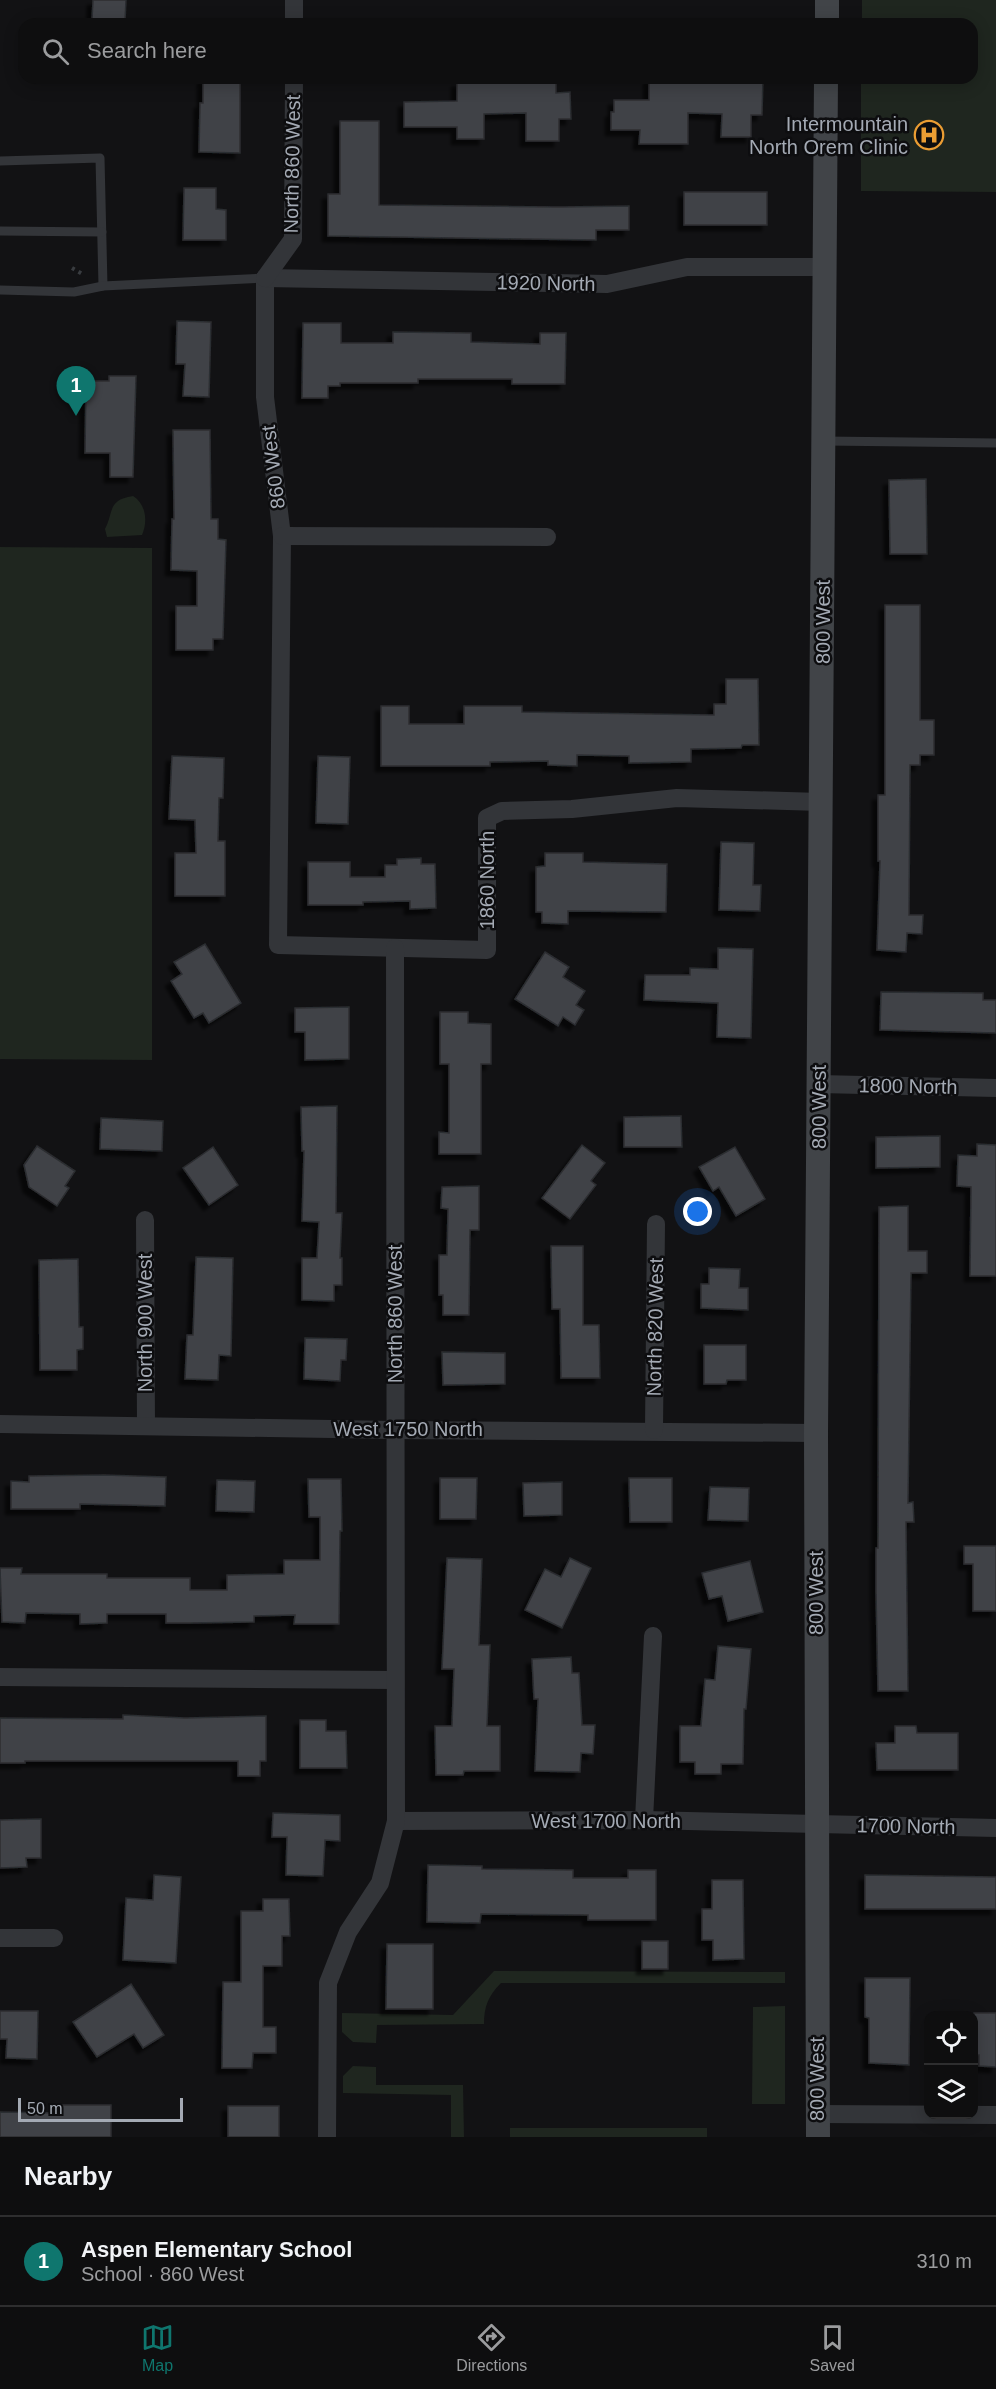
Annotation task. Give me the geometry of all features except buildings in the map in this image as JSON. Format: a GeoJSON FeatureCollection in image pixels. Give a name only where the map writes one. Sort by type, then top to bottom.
{"type":"FeatureCollection","features":[{"type":"Feature","properties":{"kind":"street"},"geometry":{"type":"LineString","coordinates":[[294,0],[294,18]]}},
{"type":"Feature","properties":{"kind":"street"},"geometry":{"type":"LineString","coordinates":[[827,0],[827,18]]}},
{"type":"Feature","properties":{"kind":"street","name":"North 860 West"},"geometry":{"type":"LineString","coordinates":[[265,278],[293,239],[294,84]]}},
{"type":"Feature","properties":{"kind":"street","name":"800 West"},"geometry":{"type":"LineString","coordinates":[[818,2126],[816,1433],[826,84]]}},
{"type":"Feature","properties":{"kind":"street","name":"1920 North"},"geometry":{"type":"LineString","coordinates":[[265,278],[607,284],[687,267],[825,267]]}},
{"type":"Feature","properties":{"kind":"street","name":"860 West"},"geometry":{"type":"LineString","coordinates":[[265,278],[265,397],[282,536],[279,825]]}},
{"type":"Feature","properties":{"kind":"street"},"geometry":{"type":"LineString","coordinates":[[282,536],[547,537]]}},
{"type":"Feature","properties":{"kind":"street","name":"1860 North"},"geometry":{"type":"LineString","coordinates":[[279,825],[278,945],[487,950],[487,818],[502,811],[572,809],[677,798],[821,802]]}},
{"type":"Feature","properties":{"kind":"street","name":"North 860 West"},"geometry":{"type":"LineString","coordinates":[[327,2137],[328,1983],[348,1932],[380,1883],[396,1821],[395,948]]}},
{"type":"Feature","properties":{"kind":"street","name":"1800 North"},"geometry":{"type":"LineString","coordinates":[[819,1084],[996,1088]]}},
{"type":"Feature","properties":{"kind":"street","name":"North 900 West"},"geometry":{"type":"LineString","coordinates":[[145,1220],[146,1426]]}},
{"type":"Feature","properties":{"kind":"street","name":"North 820 West"},"geometry":{"type":"LineString","coordinates":[[654,1430],[656,1224]]}},
{"type":"Feature","properties":{"kind":"street","name":"West 1750 North"},"geometry":{"type":"LineString","coordinates":[[0,1424],[816,1433]]}},
{"type":"Feature","properties":{"kind":"street"},"geometry":{"type":"LineString","coordinates":[[644,1820],[653,1636]]}},
{"type":"Feature","properties":{"kind":"street"},"geometry":{"type":"LineString","coordinates":[[0,1677],[395,1680]]}},
{"type":"Feature","properties":{"kind":"street","name":"West 1700 North"},"geometry":{"type":"LineString","coordinates":[[396,1821],[644,1820],[816,1824]]}},
{"type":"Feature","properties":{"kind":"street","name":"1700 North"},"geometry":{"type":"LineString","coordinates":[[816,1824],[996,1828]]}},
{"type":"Feature","properties":{"kind":"street"},"geometry":{"type":"LineString","coordinates":[[0,1938],[54,1938]]}},
{"type":"Feature","properties":{"kind":"street"},"geometry":{"type":"LineString","coordinates":[[818,2126],[996,2115]]}},
{"type":"Feature","properties":{"kind":"lane"},"geometry":{"type":"LineString","coordinates":[[0,161],[100,158],[103,286]]}},
{"type":"Feature","properties":{"kind":"lane"},"geometry":{"type":"LineString","coordinates":[[0,231],[102,232]]}},
{"type":"Feature","properties":{"kind":"lane"},"geometry":{"type":"LineString","coordinates":[[0,290],[74,291],[103,286],[265,278]]}},
{"type":"Feature","properties":{"kind":"lane"},"geometry":{"type":"LineString","coordinates":[[824,441],[996,443]]}},
{"type":"Feature","properties":{"kind":"shaded area","name":"Intermountain North Orem Clinic"},"geometry":{"type":"Polygon","coordinates":[[[862,0],[996,0],[996,192],[861,191],[861,84],[978,84],[978,18],[862,18],[862,0]]]}},
{"type":"Feature","properties":{"kind":"shaded area"},"geometry":{"type":"Polygon","coordinates":[[[133,496],[141,504],[145,513],[142,535],[107,537],[105,529],[115,504],[119,500],[133,496]]]}},
{"type":"Feature","properties":{"kind":"shaded area"},"geometry":{"type":"Polygon","coordinates":[[[0,547],[152,548],[152,1060],[0,1059],[0,547]]]}},
{"type":"Feature","properties":{"kind":"shaded area"},"geometry":{"type":"Polygon","coordinates":[[[494,1971],[785,1972],[785,1983],[501,1983],[488,2002],[484,2024],[377,2025],[376,2043],[353,2042],[342,2032],[342,2013],[453,2015],[494,1971]]]}},
{"type":"Feature","properties":{"kind":"shaded area"},"geometry":{"type":"Polygon","coordinates":[[[785,2006],[785,2104],[752,2104],[753,2007],[785,2006]]]}},
{"type":"Feature","properties":{"kind":"shaded area"},"geometry":{"type":"Polygon","coordinates":[[[353,2066],[376,2067],[376,2085],[463,2085],[464,2137],[451,2137],[451,2095],[343,2093],[343,2076],[353,2066]]]}},
{"type":"Feature","properties":{"kind":"shaded area"},"geometry":{"type":"Polygon","coordinates":[[[510,2128],[707,2128],[707,2137],[510,2137],[510,2128]]]}},
{"type":"Feature","properties":{"kind":"place","name":"Intermountain North Orem Clinic"},"geometry":{"type":"Point","coordinates":[929,135]}},
{"type":"Feature","properties":{"kind":"place","name":"Aspen Elementary School"},"geometry":{"type":"Point","coordinates":[76,416]}}]}
